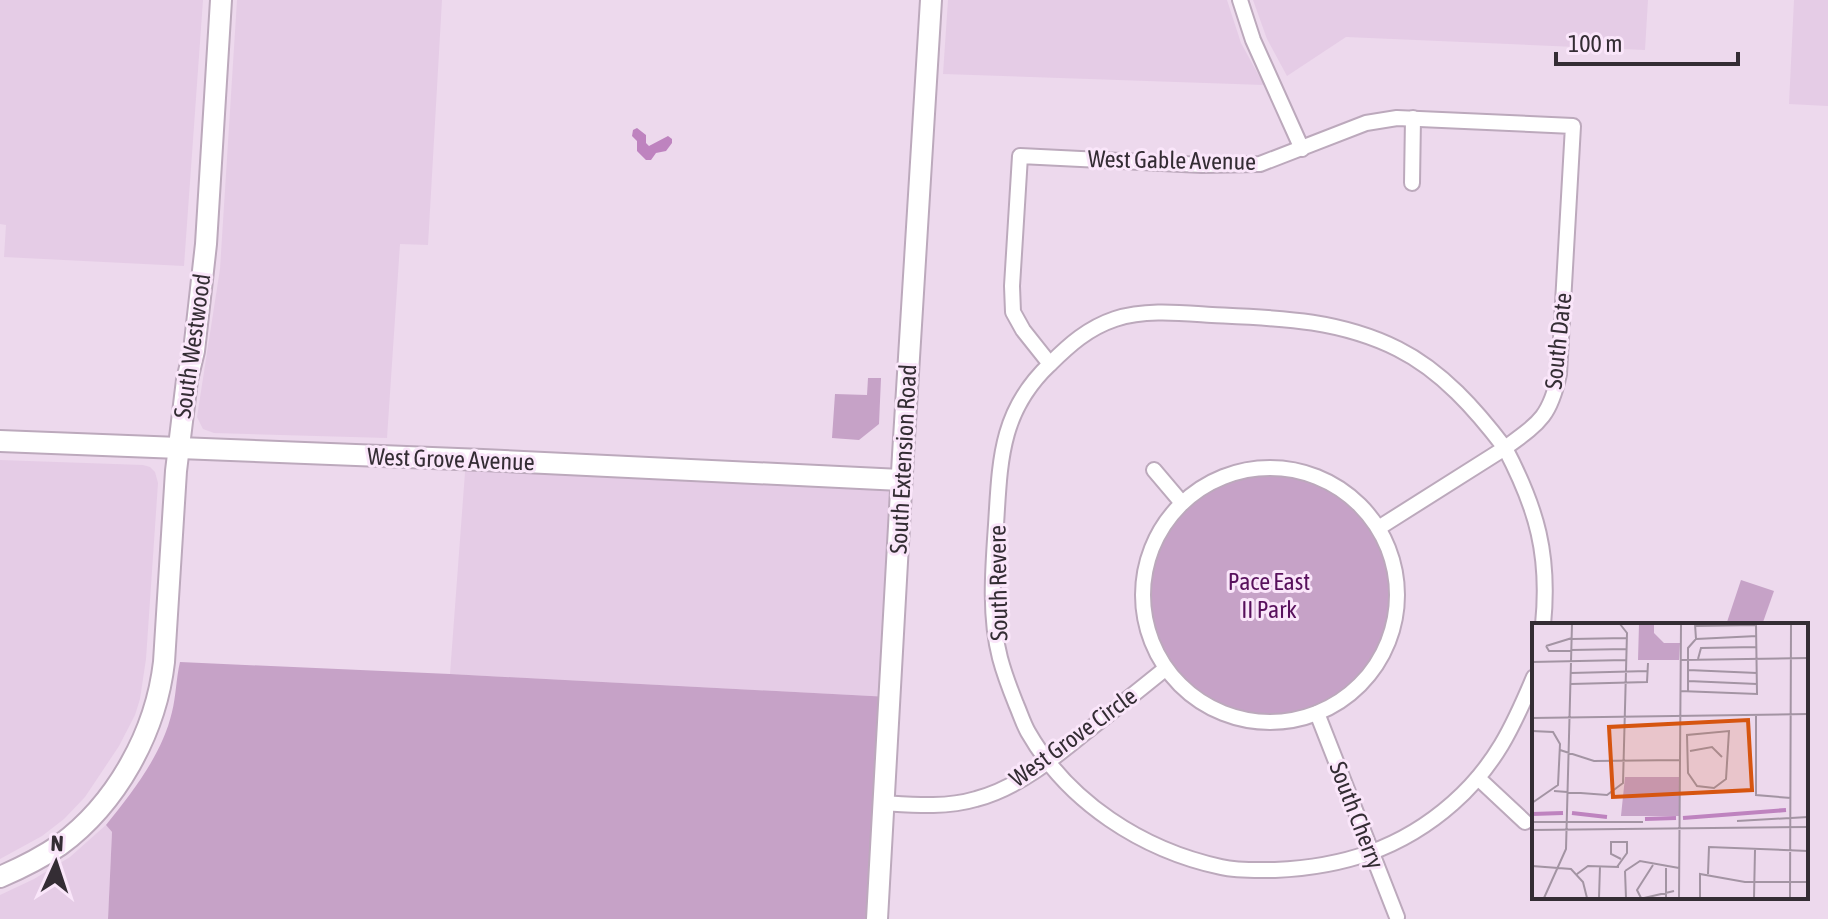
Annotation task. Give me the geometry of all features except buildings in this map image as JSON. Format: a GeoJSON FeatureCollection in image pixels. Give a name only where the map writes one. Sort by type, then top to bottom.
{"type":"FeatureCollection","features":[{"type":"Feature","properties":{"kind":"street","name":"South Westwood"},"geometry":{"type":"LineString","coordinates":[[0,877],[60,845],[92,817],[132,759],[160,693],[179,447],[206,244],[221,0]]}},
{"type":"Feature","properties":{"kind":"street","name":"South Extension Road"},"geometry":{"type":"LineString","coordinates":[[877,919],[931,0]]}},
{"type":"Feature","properties":{"kind":"street"},"geometry":{"type":"LineString","coordinates":[[1240,0],[1253,40],[1302,149]]}},
{"type":"Feature","properties":{"kind":"street"},"geometry":{"type":"LineString","coordinates":[[1412,183],[1413,118]]}},
{"type":"Feature","properties":{"kind":"street","name":"West Gable Avenue"},"geometry":{"type":"LineString","coordinates":[[1050,364],[1013,312],[1020,156],[1202,165],[1260,164],[1366,123],[1413,118],[1573,126]]}},
{"type":"Feature","properties":{"kind":"street","name":"South Date"},"geometry":{"type":"LineString","coordinates":[[1505,448],[1537,425],[1555,394],[1559,374],[1573,126]]}},
{"type":"Feature","properties":{"kind":"street","name":"South Revere"},"geometry":{"type":"LineString","coordinates":[[1371,853],[1336,863],[1254,870],[1222,867],[1184,857],[1119,826],[1092,807],[1048,762],[1026,730],[1000,658],[994,620],[993,556],[1000,463],[1007,428],[1033,379],[1073,341],[1116,319],[1167,313],[1297,319],[1360,334],[1399,349],[1456,391],[1505,448]]}},
{"type":"Feature","properties":{"kind":"street","name":"West Grove Avenue"},"geometry":{"type":"LineString","coordinates":[[0,441],[901,480]]}},
{"type":"Feature","properties":{"kind":"street"},"geometry":{"type":"LineString","coordinates":[[1380,527],[1505,448],[1533,508],[1540,536],[1544,569],[1543,623]]}},
{"type":"Feature","properties":{"kind":"street"},"geometry":{"type":"LineString","coordinates":[[1154,470],[1182,503]]}},
{"type":"Feature","properties":{"kind":"street"},"geometry":{"type":"LineString","coordinates":[[1246,470],[1294,471],[1321,478],[1356,500],[1380,527],[1395,567],[1397,613],[1391,634],[1371,671],[1352,691],[1317,713],[1298,720],[1257,722],[1195,698],[1178,686],[1165,669],[1151,644],[1144,616],[1143,589],[1154,539],[1182,503],[1222,477],[1246,470]]}},
{"type":"Feature","properties":{"kind":"street","name":"West Grove Circle"},"geometry":{"type":"LineString","coordinates":[[883,803],[950,804],[976,799],[1002,789],[1048,762],[1165,669]]}},
{"type":"Feature","properties":{"kind":"street"},"geometry":{"type":"LineString","coordinates":[[1371,853],[1422,826],[1452,804],[1478,778],[1497,755],[1510,732],[1532,682]]}},
{"type":"Feature","properties":{"kind":"street","name":"South Cherry"},"geometry":{"type":"LineString","coordinates":[[1317,713],[1397,917]]}},
{"type":"Feature","properties":{"kind":"street"},"geometry":{"type":"LineString","coordinates":[[1478,778],[1525,822]]}},
{"type":"Feature","properties":{"kind":"shaded area"},"geometry":{"type":"Polygon","coordinates":[[[0,0],[203,0],[184,266],[4,257],[6,225],[0,224],[0,0]]]}},
{"type":"Feature","properties":{"kind":"shaded area"},"geometry":{"type":"Polygon","coordinates":[[[237,0],[442,0],[428,245],[400,244],[387,438],[214,433],[203,429],[197,417],[220,269],[237,0]]]}},
{"type":"Feature","properties":{"kind":"shaded area"},"geometry":{"type":"Polygon","coordinates":[[[948,0],[1227,0],[1241,43],[1264,85],[943,74],[948,0]]]}},
{"type":"Feature","properties":{"kind":"shaded area"},"geometry":{"type":"Polygon","coordinates":[[[1253,0],[1648,0],[1645,50],[1346,37],[1287,76],[1267,39],[1253,0]]]}},
{"type":"Feature","properties":{"kind":"shaded area"},"geometry":{"type":"Polygon","coordinates":[[[1794,0],[1828,0],[1828,106],[1789,104],[1794,0]]]}},
{"type":"Feature","properties":{"kind":"shaded area"},"geometry":{"type":"Polygon","coordinates":[[[637,128],[646,135],[649,146],[668,136],[672,143],[666,151],[646,160],[637,151],[637,141],[632,136],[637,128]]]}},
{"type":"Feature","properties":{"kind":"shaded area"},"geometry":{"type":"Polygon","coordinates":[[[466,459],[901,480],[890,697],[450,674],[466,459]]]}},
{"type":"Feature","properties":{"kind":"shaded area"},"geometry":{"type":"Polygon","coordinates":[[[0,460],[143,465],[155,472],[158,483],[146,659],[135,715],[119,746],[85,797],[42,836],[0,859],[0,460]]]}},
{"type":"Feature","properties":{"kind":"shaded area"},"geometry":{"type":"Polygon","coordinates":[[[106,825],[112,832],[108,919],[0,919],[0,895],[70,857],[106,825]]]}},
{"type":"Feature","properties":{"kind":"green space"},"geometry":{"type":"Polygon","coordinates":[[[868,378],[881,378],[879,424],[859,440],[832,438],[835,394],[867,395],[868,378]]]}},
{"type":"Feature","properties":{"kind":"green space","name":"Pace East II Park"},"geometry":{"type":"Polygon","coordinates":[[[1270,474],[1294,476],[1316,483],[1356,509],[1382,549],[1389,571],[1389,619],[1382,641],[1356,681],[1316,707],[1294,714],[1270,716],[1246,714],[1224,707],[1184,681],[1158,641],[1151,619],[1149,595],[1151,571],[1158,549],[1184,509],[1224,483],[1246,476],[1270,474]]]}},
{"type":"Feature","properties":{"kind":"green space"},"geometry":{"type":"Polygon","coordinates":[[[1741,580],[1774,591],[1763,623],[1727,623],[1741,580]]]}},
{"type":"Feature","properties":{"kind":"green space"},"geometry":{"type":"Polygon","coordinates":[[[180,662],[890,697],[877,919],[108,919],[112,832],[106,825],[136,786],[161,743],[172,712],[180,662]]]}}]}
